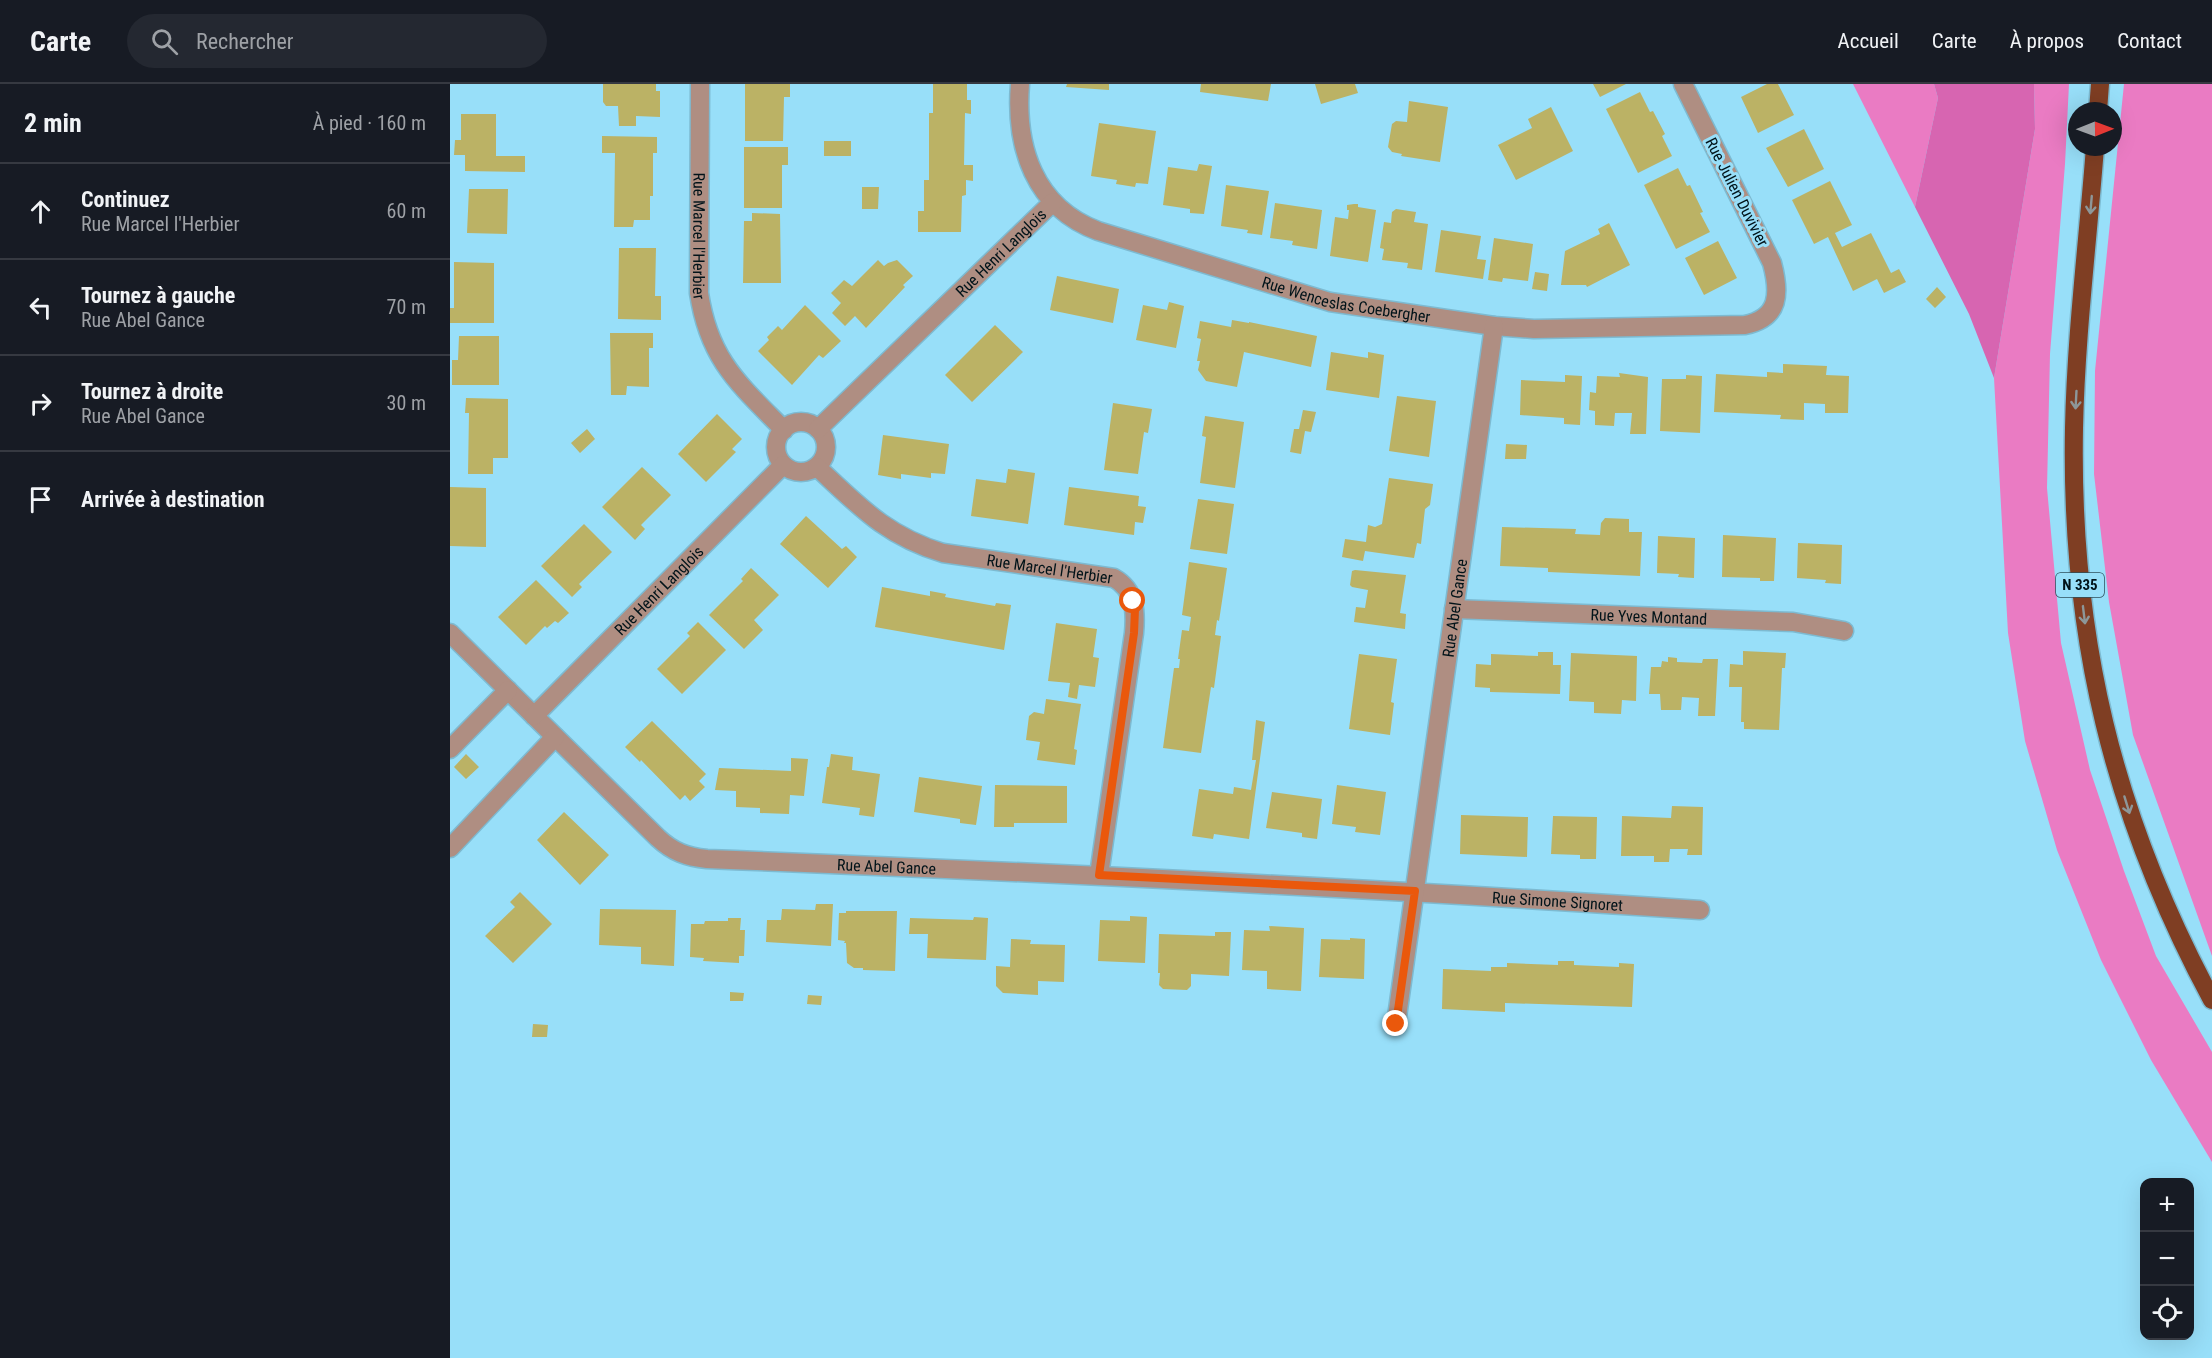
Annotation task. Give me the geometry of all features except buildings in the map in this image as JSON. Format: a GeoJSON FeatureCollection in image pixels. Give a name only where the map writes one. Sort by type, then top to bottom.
{"type":"FeatureCollection","features":[{"type":"Feature","properties":{"kind":"highway"},"geometry":{"type":"LineString","coordinates":[[2099,102],[2100,84]]}},
{"type":"Feature","properties":{"kind":"highway","name":"N 335"},"geometry":{"type":"LineString","coordinates":[[2094,156],[2074,427],[2076,547],[2086,638],[2106,734],[2134,825],[2154,880],[2212,1000]]}},
{"type":"Feature","properties":{"kind":"street","name":"Rue Marcel l'Herbier"},"geometry":{"type":"LineString","coordinates":[[700,84],[699,293],[705,326],[717,355],[732,377],[784,430]]}},
{"type":"Feature","properties":{"kind":"street","name":"Rue Wenceslas Coebergher"},"geometry":{"type":"LineString","coordinates":[[1020,84],[1019,120],[1022,142],[1033,173],[1053,202],[1069,217],[1098,231],[1301,294],[1345,305],[1494,326],[1534,329],[1745,326],[1762,320],[1775,305]]}},
{"type":"Feature","properties":{"kind":"street","name":"Rue Julien Duvivier"},"geometry":{"type":"LineString","coordinates":[[1683,84],[1772,263],[1777,285],[1775,305]]}},
{"type":"Feature","properties":{"kind":"street","name":"Rue Henri Langlois"},"geometry":{"type":"LineString","coordinates":[[818,429],[1053,202]]}},
{"type":"Feature","properties":{"kind":"street","name":"Rue Abel Gance"},"geometry":{"type":"LineString","coordinates":[[1396,1024],[1494,326]]}},
{"type":"Feature","properties":{"kind":"street"},"geometry":{"type":"LineString","coordinates":[[801,422],[818,429],[823,436],[826,448],[825,456],[818,466],[811,471],[800,472],[783,465],[776,450],[778,437],[784,430],[791,424],[801,422]]}},
{"type":"Feature","properties":{"kind":"street","name":"Rue Henri Langlois"},"geometry":{"type":"LineString","coordinates":[[534,716],[783,465]]}},
{"type":"Feature","properties":{"kind":"street","name":"Rue Marcel l'Herbier"},"geometry":{"type":"LineString","coordinates":[[818,466],[872,518],[896,534],[917,544],[943,553],[1114,578],[1130,593],[1135,609],[1134,633],[1099,875]]}},
{"type":"Feature","properties":{"kind":"street","name":"Rue Yves Montand"},"geometry":{"type":"LineString","coordinates":[[1454,609],[1793,622],[1844,631]]}},
{"type":"Feature","properties":{"kind":"street","name":"Rue Abel Gance"},"geometry":{"type":"LineString","coordinates":[[450,633],[658,838],[677,852],[687,856],[707,859],[1415,891]]}},
{"type":"Feature","properties":{"kind":"street"},"geometry":{"type":"LineString","coordinates":[[450,749],[508,690]]}},
{"type":"Feature","properties":{"kind":"street"},"geometry":{"type":"LineString","coordinates":[[450,848],[555,737]]}},
{"type":"Feature","properties":{"kind":"street","name":"Rue Simone Signoret"},"geometry":{"type":"LineString","coordinates":[[1415,891],[1700,910]]}},
{"type":"Feature","properties":{"kind":"shaded area"},"geometry":{"type":"Polygon","coordinates":[[[1853,84],[1934,84],[1938,98],[1915,207],[1853,84]]]}},
{"type":"Feature","properties":{"kind":"shaded area"},"geometry":{"type":"Polygon","coordinates":[[[1934,84],[2034,84],[2035,129],[1994,378],[1969,314],[1915,207],[1938,98],[1934,84]]]}},
{"type":"Feature","properties":{"kind":"shaded area"},"geometry":{"type":"Polygon","coordinates":[[[2034,84],[2069,84],[2050,354],[2047,488],[2061,643],[2090,770],[2124,871],[2156,956],[2212,1052],[2212,1162],[2151,1060],[2101,960],[2057,850],[2025,741],[2008,633],[1994,378],[2035,129],[2034,84]]]}},
{"type":"Feature","properties":{"kind":"shaded area"},"geometry":{"type":"Polygon","coordinates":[[[2124,84],[2212,84],[2212,956],[2133,735],[2109,602],[2094,474],[2095,371],[2117,156],[2122,156],[2124,84]]]}},
{"type":"Feature","properties":{"kind":"route"},"geometry":{"type":"LineString","coordinates":[[1133,601],[1135,625],[1099,875],[1415,891],[1396,1024]]}}]}
